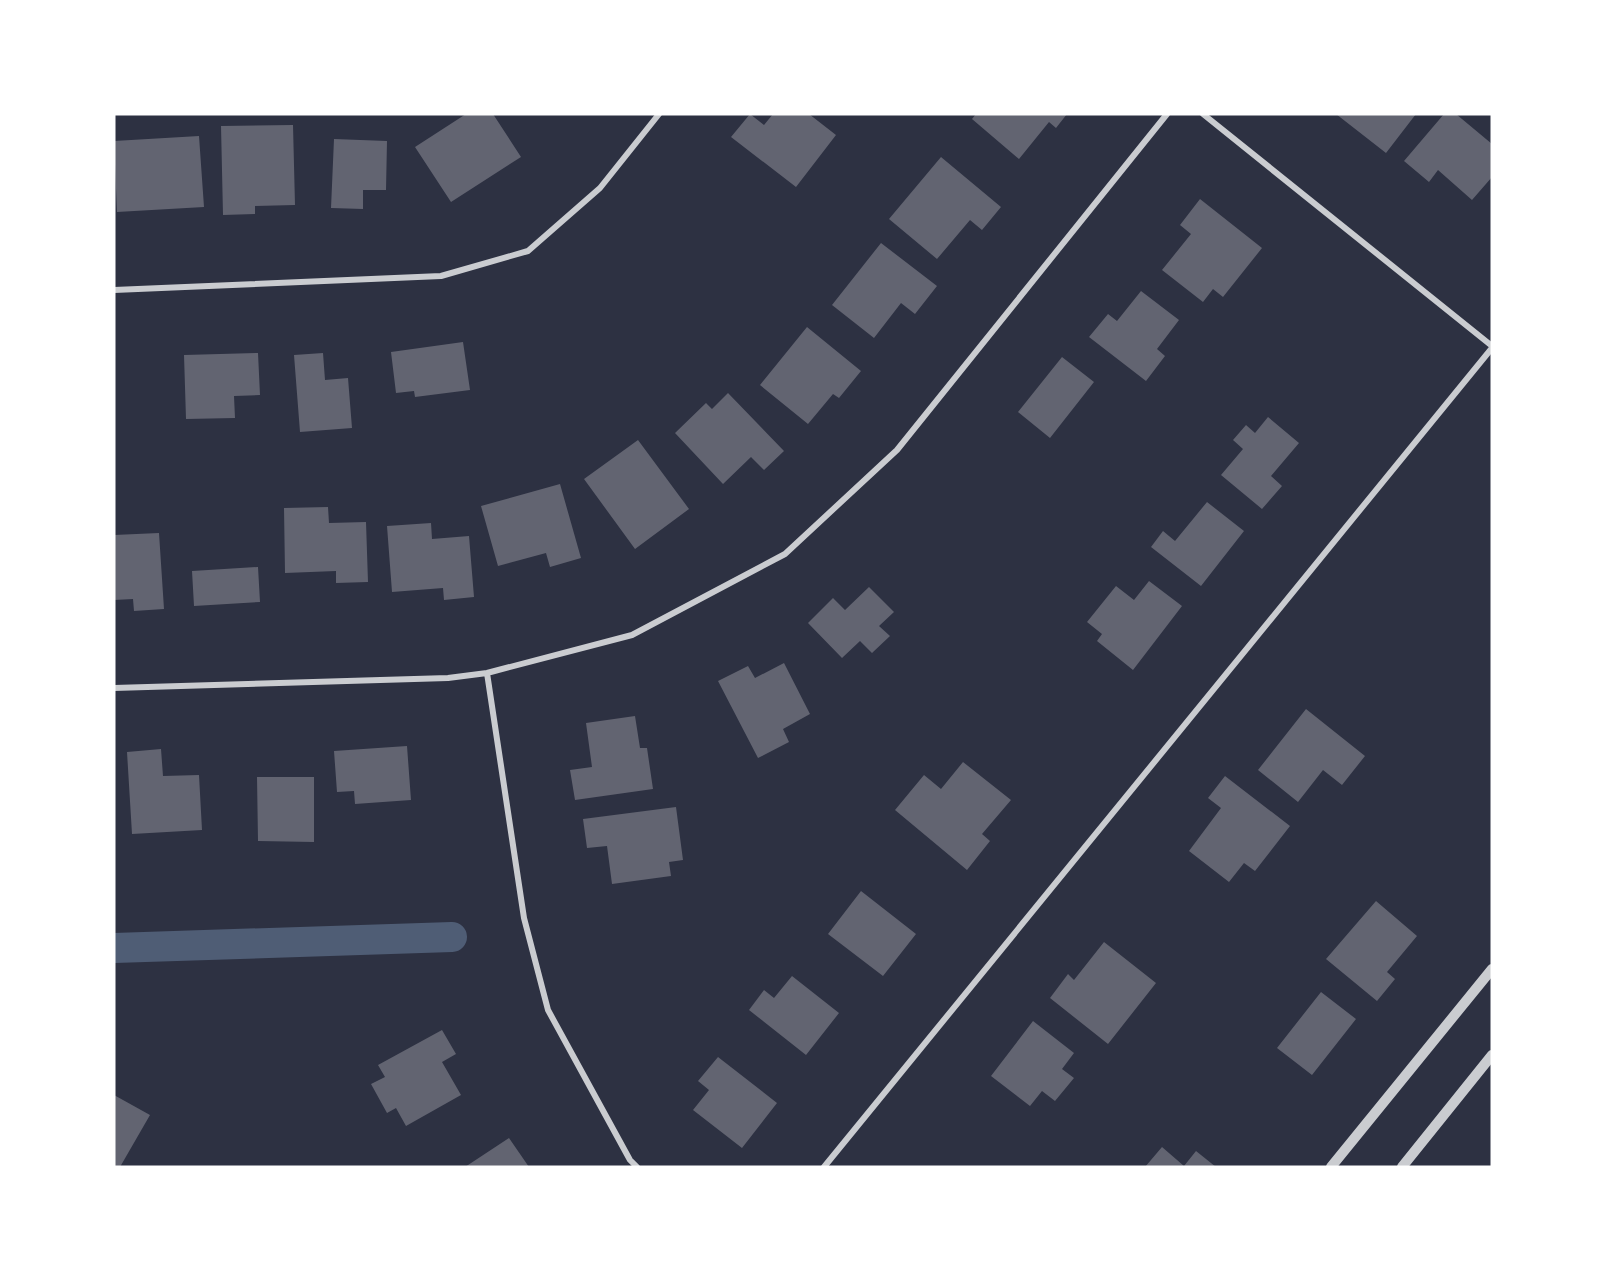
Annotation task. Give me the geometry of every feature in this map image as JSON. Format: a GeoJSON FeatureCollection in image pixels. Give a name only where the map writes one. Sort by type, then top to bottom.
{"type":"FeatureCollection","features":[{"type":"Feature","properties":{"kind":"street"},"geometry":{"type":"LineString","coordinates":[[114,290],[441,276],[528,251],[600,188],[659,114]]}},
{"type":"Feature","properties":{"kind":"street"},"geometry":{"type":"LineString","coordinates":[[114,688],[448,678],[487,673],[632,635],[785,554],[897,450],[1167,114]]}},
{"type":"Feature","properties":{"kind":"street"},"geometry":{"type":"LineString","coordinates":[[824,1167],[1492,347],[1203,114]]}},
{"type":"Feature","properties":{"kind":"street"},"geometry":{"type":"LineString","coordinates":[[487,673],[524,918],[548,1010],[630,1160],[637,1167]]}},
{"type":"Feature","properties":{"kind":"street"},"geometry":{"type":"LineString","coordinates":[[1331,1167],[1492,969]]}},
{"type":"Feature","properties":{"kind":"street"},"geometry":{"type":"LineString","coordinates":[[1402,1167],[1492,1055]]}},
{"type":"Feature","properties":{"kind":"building"},"geometry":{"type":"Polygon","coordinates":[[[466,114],[493,114],[521,157],[451,202],[415,147],[466,114]]]}},
{"type":"Feature","properties":{"kind":"building"},"geometry":{"type":"Polygon","coordinates":[[[750,114],[764,125],[773,114],[809,114],[836,135],[796,187],[731,137],[750,114]]]}},
{"type":"Feature","properties":{"kind":"building"},"geometry":{"type":"Polygon","coordinates":[[[976,114],[1067,114],[1056,128],[1049,122],[1019,159],[972,119],[976,114]]]}},
{"type":"Feature","properties":{"kind":"building"},"geometry":{"type":"Polygon","coordinates":[[[1336,114],[1416,114],[1386,153],[1336,114]]]}},
{"type":"Feature","properties":{"kind":"building"},"geometry":{"type":"Polygon","coordinates":[[[1444,114],[1456,114],[1492,144],[1492,177],[1472,200],[1438,170],[1429,182],[1404,161],[1444,114]]]}},
{"type":"Feature","properties":{"kind":"building"},"geometry":{"type":"Polygon","coordinates":[[[293,125],[295,205],[255,206],[255,214],[223,215],[221,126],[293,125]]]}},
{"type":"Feature","properties":{"kind":"building"},"geometry":{"type":"Polygon","coordinates":[[[199,136],[204,207],[117,212],[114,141],[199,136]]]}},
{"type":"Feature","properties":{"kind":"building"},"geometry":{"type":"Polygon","coordinates":[[[334,139],[387,141],[386,190],[363,190],[363,209],[331,208],[334,139]]]}},
{"type":"Feature","properties":{"kind":"building"},"geometry":{"type":"Polygon","coordinates":[[[941,157],[1001,207],[982,230],[970,220],[937,259],[889,219],[941,157]]]}},
{"type":"Feature","properties":{"kind":"building"},"geometry":{"type":"Polygon","coordinates":[[[1200,199],[1262,248],[1223,297],[1213,289],[1203,302],[1162,270],[1191,234],[1180,225],[1200,199]]]}},
{"type":"Feature","properties":{"kind":"building"},"geometry":{"type":"Polygon","coordinates":[[[881,243],[937,286],[915,314],[901,303],[874,338],[832,305],[881,243]]]}},
{"type":"Feature","properties":{"kind":"building"},"geometry":{"type":"Polygon","coordinates":[[[1141,291],[1179,320],[1157,349],[1165,356],[1146,381],[1089,337],[1108,314],[1117,321],[1141,291]]]}},
{"type":"Feature","properties":{"kind":"building"},"geometry":{"type":"Polygon","coordinates":[[[807,327],[861,371],[839,398],[833,394],[808,424],[760,385],[807,327]]]}},
{"type":"Feature","properties":{"kind":"building"},"geometry":{"type":"Polygon","coordinates":[[[463,342],[470,390],[415,397],[414,391],[396,393],[391,352],[463,342]]]}},
{"type":"Feature","properties":{"kind":"building"},"geometry":{"type":"Polygon","coordinates":[[[258,353],[260,395],[234,396],[235,418],[186,419],[184,355],[258,353]]]}},
{"type":"Feature","properties":{"kind":"building"},"geometry":{"type":"Polygon","coordinates":[[[323,353],[325,380],[348,378],[352,428],[300,432],[294,355],[323,353]]]}},
{"type":"Feature","properties":{"kind":"building"},"geometry":{"type":"Polygon","coordinates":[[[1062,357],[1094,382],[1050,438],[1018,412],[1062,357]]]}},
{"type":"Feature","properties":{"kind":"building"},"geometry":{"type":"Polygon","coordinates":[[[728,393],[784,451],[764,470],[751,457],[723,484],[675,433],[706,403],[712,409],[728,393]]]}},
{"type":"Feature","properties":{"kind":"building"},"geometry":{"type":"Polygon","coordinates":[[[1268,417],[1299,443],[1271,476],[1282,486],[1262,509],[1221,475],[1243,449],[1233,440],[1246,425],[1255,433],[1268,417]]]}},
{"type":"Feature","properties":{"kind":"building"},"geometry":{"type":"Polygon","coordinates":[[[638,440],[689,509],[635,549],[584,479],[638,440]]]}},
{"type":"Feature","properties":{"kind":"building"},"geometry":{"type":"Polygon","coordinates":[[[560,484],[581,558],[550,567],[546,553],[498,566],[481,506],[560,484]]]}},
{"type":"Feature","properties":{"kind":"building"},"geometry":{"type":"Polygon","coordinates":[[[1207,502],[1244,531],[1201,586],[1151,547],[1163,531],[1175,541],[1207,502]]]}},
{"type":"Feature","properties":{"kind":"building"},"geometry":{"type":"Polygon","coordinates":[[[328,507],[329,523],[366,522],[368,582],[336,583],[336,571],[285,573],[284,508],[328,507]]]}},
{"type":"Feature","properties":{"kind":"building"},"geometry":{"type":"Polygon","coordinates":[[[431,523],[432,539],[469,536],[474,597],[444,600],[443,588],[392,592],[387,526],[431,523]]]}},
{"type":"Feature","properties":{"kind":"building"},"geometry":{"type":"Polygon","coordinates":[[[159,533],[164,609],[134,611],[133,599],[114,600],[114,535],[159,533]]]}},
{"type":"Feature","properties":{"kind":"building"},"geometry":{"type":"Polygon","coordinates":[[[258,567],[260,602],[194,606],[192,571],[258,567]]]}},
{"type":"Feature","properties":{"kind":"building"},"geometry":{"type":"Polygon","coordinates":[[[1149,581],[1182,606],[1133,670],[1097,641],[1102,634],[1087,622],[1116,586],[1134,600],[1149,581]]]}},
{"type":"Feature","properties":{"kind":"building"},"geometry":{"type":"Polygon","coordinates":[[[869,587],[894,612],[879,626],[890,636],[872,653],[860,641],[842,658],[808,623],[833,598],[845,610],[869,587]]]}},
{"type":"Feature","properties":{"kind":"building"},"geometry":{"type":"Polygon","coordinates":[[[784,663],[810,714],[783,729],[789,742],[758,758],[718,681],[748,666],[755,678],[784,663]]]}},
{"type":"Feature","properties":{"kind":"building"},"geometry":{"type":"Polygon","coordinates":[[[1306,709],[1365,756],[1342,785],[1323,770],[1298,802],[1258,770],[1306,709]]]}},
{"type":"Feature","properties":{"kind":"building"},"geometry":{"type":"Polygon","coordinates":[[[635,716],[640,748],[647,748],[653,789],[575,800],[570,770],[592,767],[586,723],[635,716]]]}},
{"type":"Feature","properties":{"kind":"building"},"geometry":{"type":"Polygon","coordinates":[[[407,746],[411,800],[355,804],[354,791],[337,792],[334,751],[407,746]]]}},
{"type":"Feature","properties":{"kind":"building"},"geometry":{"type":"Polygon","coordinates":[[[161,749],[163,776],[199,775],[202,830],[132,834],[127,752],[161,749]]]}},
{"type":"Feature","properties":{"kind":"building"},"geometry":{"type":"Polygon","coordinates":[[[963,762],[1011,800],[982,834],[990,841],[967,870],[895,810],[924,775],[941,789],[963,762]]]}},
{"type":"Feature","properties":{"kind":"building"},"geometry":{"type":"Polygon","coordinates":[[[1225,776],[1290,826],[1255,871],[1244,863],[1229,882],[1189,851],[1221,808],[1208,798],[1225,776]]]}},
{"type":"Feature","properties":{"kind":"building"},"geometry":{"type":"Polygon","coordinates":[[[257,777],[314,777],[314,842],[258,841],[257,777]]]}},
{"type":"Feature","properties":{"kind":"building"},"geometry":{"type":"Polygon","coordinates":[[[676,807],[683,860],[669,862],[671,876],[612,884],[607,846],[587,848],[583,819],[676,807]]]}},
{"type":"Feature","properties":{"kind":"building"},"geometry":{"type":"Polygon","coordinates":[[[861,891],[916,934],[883,976],[828,934],[861,891]]]}},
{"type":"Feature","properties":{"kind":"building"},"geometry":{"type":"Polygon","coordinates":[[[1376,901],[1417,936],[1387,972],[1395,979],[1377,1001],[1326,959],[1376,901]]]}},
{"type":"Feature","properties":{"kind":"building"},"geometry":{"type":"Polygon","coordinates":[[[1104,942],[1156,983],[1108,1044],[1050,998],[1068,974],[1074,980],[1104,942]]]}},
{"type":"Feature","properties":{"kind":"building"},"geometry":{"type":"Polygon","coordinates":[[[792,976],[839,1013],[806,1055],[749,1010],[764,990],[774,998],[792,976]]]}},
{"type":"Feature","properties":{"kind":"building"},"geometry":{"type":"Polygon","coordinates":[[[1321,992],[1356,1019],[1312,1075],[1277,1048],[1321,992]]]}},
{"type":"Feature","properties":{"kind":"building"},"geometry":{"type":"Polygon","coordinates":[[[1033,1021],[1074,1053],[1062,1069],[1074,1078],[1055,1101],[1042,1091],[1030,1106],[991,1076],[1033,1021]]]}},
{"type":"Feature","properties":{"kind":"building"},"geometry":{"type":"Polygon","coordinates":[[[442,1030],[456,1054],[442,1062],[461,1095],[406,1126],[396,1108],[387,1113],[371,1084],[385,1077],[378,1065],[442,1030]]]}},
{"type":"Feature","properties":{"kind":"building"},"geometry":{"type":"Polygon","coordinates":[[[718,1057],[777,1103],[742,1148],[693,1110],[709,1090],[698,1081],[718,1057]]]}},
{"type":"Feature","properties":{"kind":"building"},"geometry":{"type":"Polygon","coordinates":[[[114,1095],[150,1115],[120,1167],[114,1167],[114,1095]]]}},
{"type":"Feature","properties":{"kind":"building"},"geometry":{"type":"Polygon","coordinates":[[[509,1138],[529,1167],[465,1167],[509,1138]]]}},
{"type":"Feature","properties":{"kind":"building"},"geometry":{"type":"Polygon","coordinates":[[[1162,1147],[1184,1166],[1196,1151],[1216,1167],[1145,1167],[1162,1147]]]}},
{"type":"Feature","properties":{"kind":"waterway"},"geometry":{"type":"LineString","coordinates":[[114,948],[452,937]]}}]}
